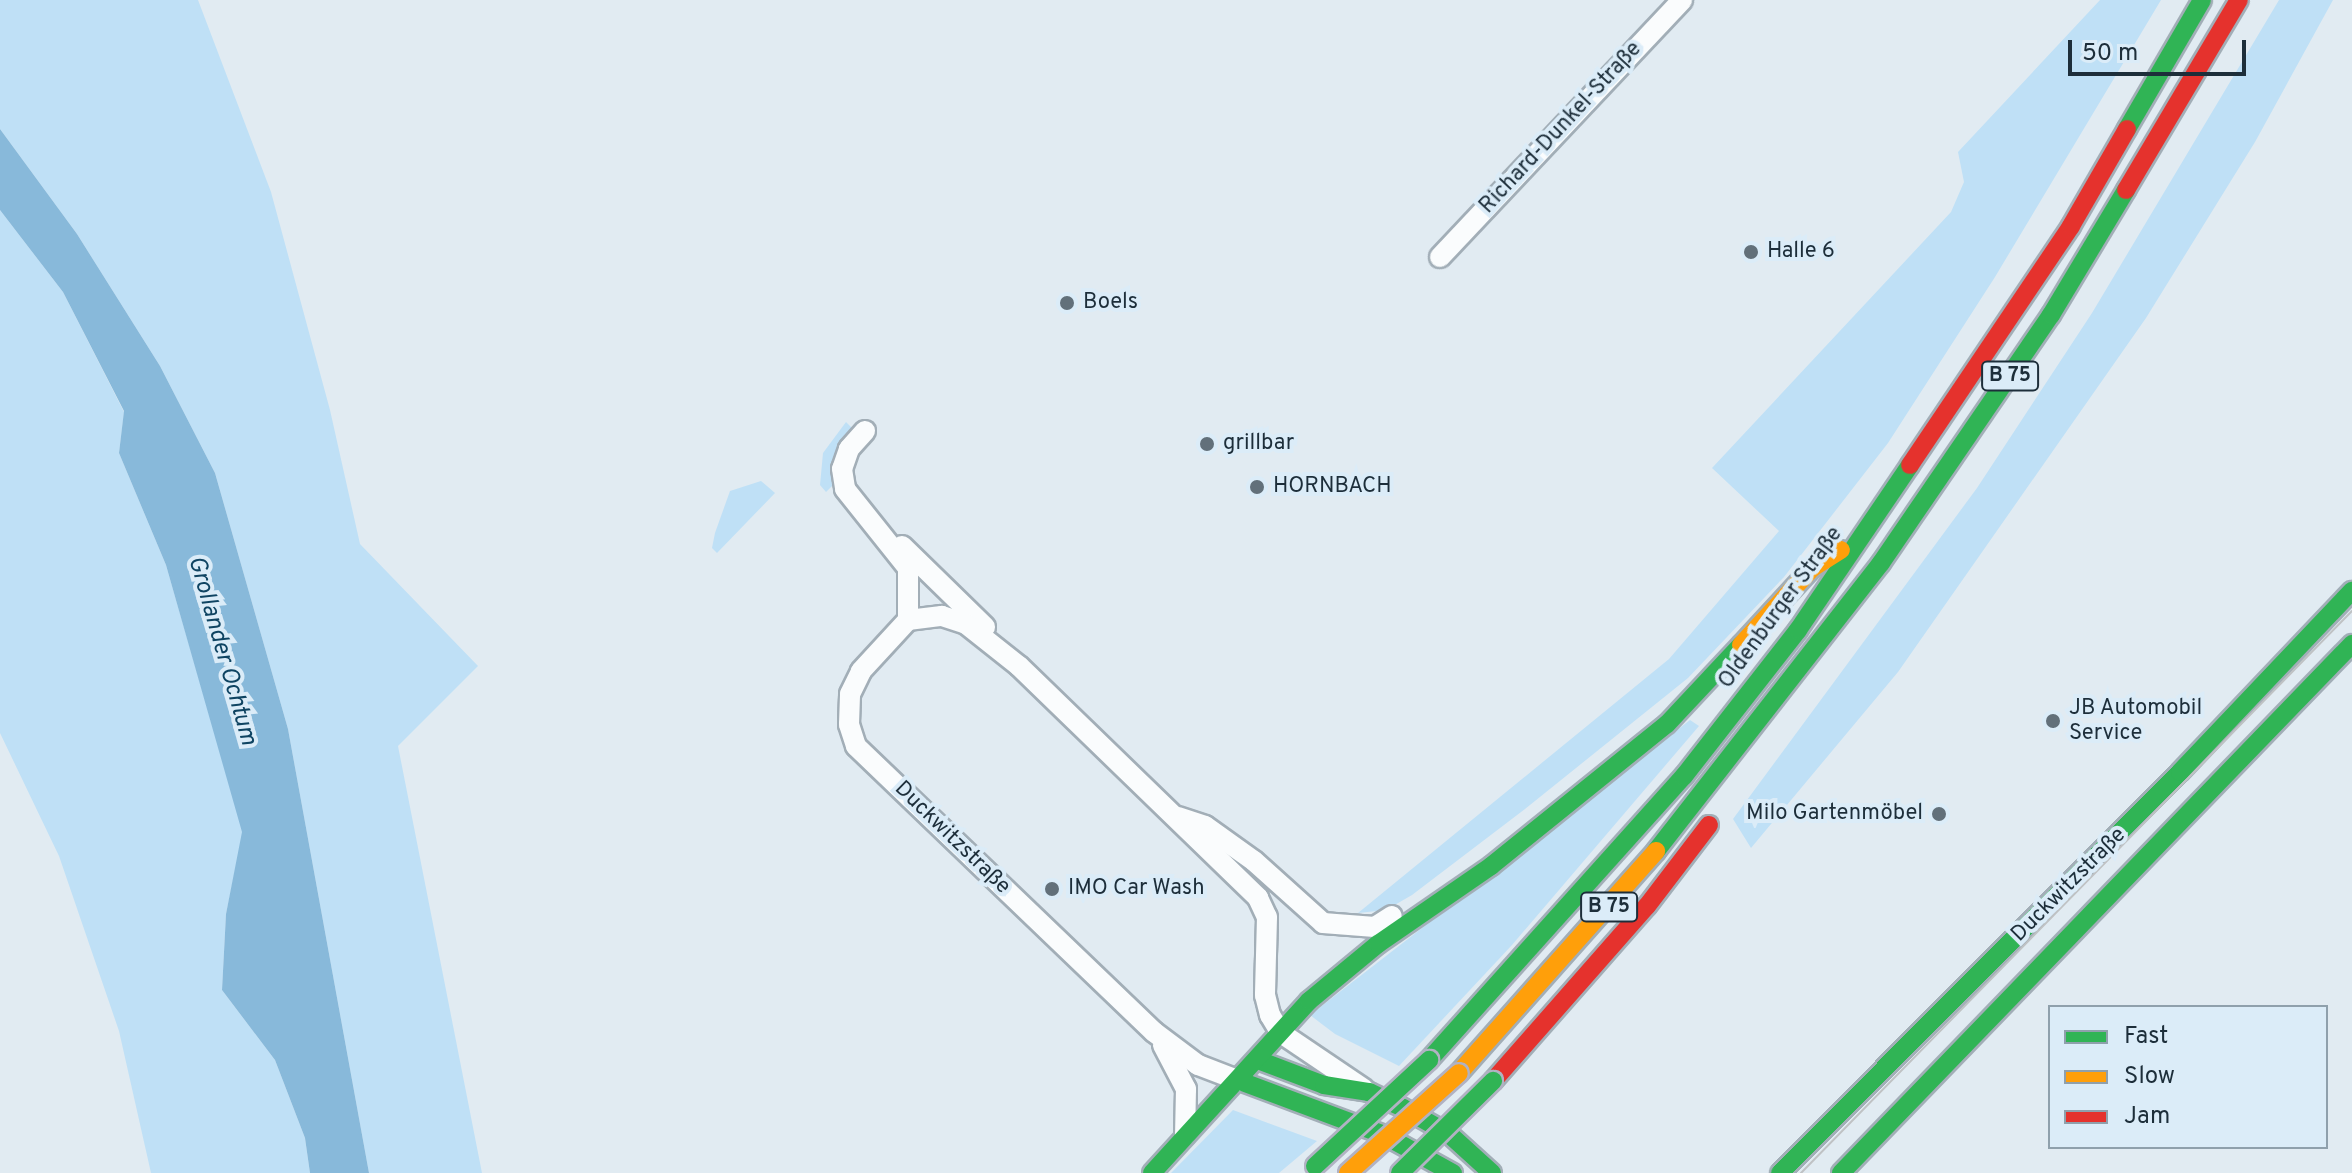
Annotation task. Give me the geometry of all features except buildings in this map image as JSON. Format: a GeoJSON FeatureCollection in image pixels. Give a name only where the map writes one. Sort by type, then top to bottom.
{"type":"FeatureCollection","features":[{"type":"Feature","properties":{"kind":"main road","name":"Oldenburger Straße"},"geometry":{"type":"LineString","coordinates":[[1310,1169],[1429,1060],[1684,776],[1866,534],[2071,226],[2202,0]]}},
{"type":"Feature","properties":{"kind":"main road","name":"B 75"},"geometry":{"type":"LineString","coordinates":[[1348,1173],[1459,1073],[1589,931],[1754,735],[1941,480],[2020,361],[2145,163],[2239,0]]}},
{"type":"Feature","properties":{"kind":"main road"},"geometry":{"type":"LineString","coordinates":[[1152,1173],[1240,1081],[1309,1001],[1378,944],[1491,866],[1667,724],[1812,568],[1866,534]]}},
{"type":"Feature","properties":{"kind":"main road","name":"Duckwitzstraße"},"geometry":{"type":"LineString","coordinates":[[1780,1173],[2169,783],[2352,591]]}},
{"type":"Feature","properties":{"kind":"main road","name":"Duckwitzstraße"},"geometry":{"type":"LineString","coordinates":[[1841,1173],[2352,644]]}},
{"type":"Feature","properties":{"kind":"main road"},"geometry":{"type":"LineString","coordinates":[[1400,1173],[1493,1081],[1647,906],[1726,800],[1754,735]]}},
{"type":"Feature","properties":{"kind":"main road"},"geometry":{"type":"LineString","coordinates":[[1258,1060],[1324,1085],[1369,1092],[1449,1134],[1492,1173]]}},
{"type":"Feature","properties":{"kind":"main road","name":"Duckwitzstraße"},"geometry":{"type":"LineString","coordinates":[[1240,1081],[1382,1134],[1453,1173]]}},
{"type":"Feature","properties":{"kind":"street","name":"Richard-Dunkel-Straße"},"geometry":{"type":"LineString","coordinates":[[1440,257],[1682,0]]}},
{"type":"Feature","properties":{"kind":"street"},"geometry":{"type":"LineString","coordinates":[[865,431],[849,449],[842,469],[845,489],[908,568],[908,620],[942,616],[966,624],[1019,666],[1258,898],[1267,917],[1265,995],[1281,1033],[1369,1092]]}},
{"type":"Feature","properties":{"kind":"street"},"geometry":{"type":"LineString","coordinates":[[880,532],[898,542],[1002,642],[1019,666]]}},
{"type":"Feature","properties":{"kind":"street","name":"Duckwitzstraße"},"geometry":{"type":"LineString","coordinates":[[908,620],[861,671],[850,694],[849,724],[856,746],[1154,1032],[1198,1065],[1240,1081]]}},
{"type":"Feature","properties":{"kind":"street"},"geometry":{"type":"LineString","coordinates":[[1178,817],[1205,826],[1254,861],[1323,923],[1375,927],[1451,876],[1491,866]]}},
{"type":"Feature","properties":{"kind":"street","name":"Duckwitzstraße"},"geometry":{"type":"LineString","coordinates":[[1154,1032],[1186,1089],[1185,1140]]}},
{"type":"Feature","properties":{"kind":"shaded area"},"geometry":{"type":"Polygon","coordinates":[[[0,0],[198,0],[271,192],[330,410],[360,544],[478,666],[398,746],[482,1173],[369,1173],[288,729],[215,473],[160,366],[77,234],[0,129],[0,0]]]}},
{"type":"Feature","properties":{"kind":"shaded area"},"geometry":{"type":"Polygon","coordinates":[[[2100,0],[2161,0],[1995,277],[1888,443],[1784,577],[1688,678],[1525,809],[1412,895],[1386,910],[1358,913],[1669,659],[1779,531],[1712,468],[1951,212],[1964,182],[1958,152],[2100,0]]]}},
{"type":"Feature","properties":{"kind":"shaded area"},"geometry":{"type":"Polygon","coordinates":[[[2279,0],[2333,0],[2255,142],[2146,318],[1898,672],[1751,848],[1733,819],[1977,488],[2092,313],[2279,0]]]}},
{"type":"Feature","properties":{"kind":"shaded area"},"geometry":{"type":"Polygon","coordinates":[[[0,210],[63,292],[124,412],[119,453],[166,565],[243,832],[226,914],[222,990],[275,1060],[305,1138],[310,1173],[151,1173],[119,1031],[59,856],[0,733],[0,210]]]}},
{"type":"Feature","properties":{"kind":"shaded area"},"geometry":{"type":"Polygon","coordinates":[[[846,422],[854,430],[839,448],[835,483],[826,492],[820,485],[823,453],[846,422]]]}},
{"type":"Feature","properties":{"kind":"shaded area"},"geometry":{"type":"Polygon","coordinates":[[[761,481],[775,493],[717,553],[712,548],[715,533],[730,491],[761,481]]]}},
{"type":"Feature","properties":{"kind":"shaded area"},"geometry":{"type":"Polygon","coordinates":[[[1690,720],[1699,726],[1512,945],[1399,1066],[1335,1034],[1310,1015],[1690,720]]]}},
{"type":"Feature","properties":{"kind":"shaded area"},"geometry":{"type":"Polygon","coordinates":[[[1233,1110],[1317,1141],[1279,1173],[1171,1173],[1233,1110]]]}},
{"type":"Feature","properties":{"kind":"water","name":"Grollander Ochtum"},"geometry":{"type":"Polygon","coordinates":[[[0,129],[77,234],[160,366],[215,473],[288,729],[369,1173],[310,1173],[305,1138],[275,1060],[222,990],[226,914],[242,832],[166,565],[119,453],[124,411],[63,292],[0,210],[0,129]]]}},
{"type":"Feature","properties":{"kind":"tram line"},"geometry":{"type":"LineString","coordinates":[[1801,1173],[2352,611]]}},
{"type":"Feature","properties":{"kind":"traffic: fast"},"geometry":{"type":"LineString","coordinates":[[2127,129],[2202,0]]}},
{"type":"Feature","properties":{"kind":"traffic: fast"},"geometry":{"type":"LineString","coordinates":[[1656,851],[1881,563],[2051,315],[2126,190]]}},
{"type":"Feature","properties":{"kind":"traffic: fast"},"geometry":{"type":"LineString","coordinates":[[1429,1060],[1684,776],[1798,630],[1910,465]]}},
{"type":"Feature","properties":{"kind":"traffic: fast"},"geometry":{"type":"LineString","coordinates":[[1780,1173],[2180,772],[2352,591]]}},
{"type":"Feature","properties":{"kind":"traffic: fast"},"geometry":{"type":"LineString","coordinates":[[1841,1173],[2352,644]]}},
{"type":"Feature","properties":{"kind":"traffic: fast"},"geometry":{"type":"LineString","coordinates":[[1152,1173],[1309,1001],[1378,944],[1491,866],[1667,724],[1741,645]]}},
{"type":"Feature","properties":{"kind":"traffic: fast"},"geometry":{"type":"LineString","coordinates":[[1258,1060],[1324,1085],[1369,1092],[1403,1108],[1449,1134],[1492,1173]]}},
{"type":"Feature","properties":{"kind":"traffic: fast"},"geometry":{"type":"LineString","coordinates":[[1315,1166],[1429,1060]]}},
{"type":"Feature","properties":{"kind":"traffic: fast"},"geometry":{"type":"LineString","coordinates":[[1240,1081],[1382,1134],[1453,1173]]}},
{"type":"Feature","properties":{"kind":"traffic: fast"},"geometry":{"type":"LineString","coordinates":[[1400,1173],[1493,1081]]}},
{"type":"Feature","properties":{"kind":"traffic: slow"},"geometry":{"type":"LineString","coordinates":[[1741,645],[1812,568],[1841,550]]}},
{"type":"Feature","properties":{"kind":"traffic: slow"},"geometry":{"type":"LineString","coordinates":[[1459,1073],[1656,851]]}},
{"type":"Feature","properties":{"kind":"traffic: slow"},"geometry":{"type":"LineString","coordinates":[[1348,1173],[1459,1073]]}},
{"type":"Feature","properties":{"kind":"traffic: jam"},"geometry":{"type":"LineString","coordinates":[[2126,190],[2239,0]]}},
{"type":"Feature","properties":{"kind":"traffic: jam"},"geometry":{"type":"LineString","coordinates":[[1910,465],[2071,226],[2127,129]]}},
{"type":"Feature","properties":{"kind":"traffic: jam"},"geometry":{"type":"LineString","coordinates":[[1493,1081],[1647,906],[1709,825]]}},
{"type":"Feature","properties":{"kind":"place","name":"Halle 6"},"geometry":{"type":"Point","coordinates":[1751,252]}},
{"type":"Feature","properties":{"kind":"place","name":"Boels"},"geometry":{"type":"Point","coordinates":[1067,303]}},
{"type":"Feature","properties":{"kind":"place","name":"grillbar"},"geometry":{"type":"Point","coordinates":[1207,444]}},
{"type":"Feature","properties":{"kind":"place","name":"HORNBACH"},"geometry":{"type":"Point","coordinates":[1257,487]}},
{"type":"Feature","properties":{"kind":"place","name":"JB Automobil Service"},"geometry":{"type":"Point","coordinates":[2053,721]}},
{"type":"Feature","properties":{"kind":"place","name":"Milo Gartenmöbel"},"geometry":{"type":"Point","coordinates":[1939,814]}},
{"type":"Feature","properties":{"kind":"place","name":"IMO Car Wash"},"geometry":{"type":"Point","coordinates":[1052,889]}}]}
